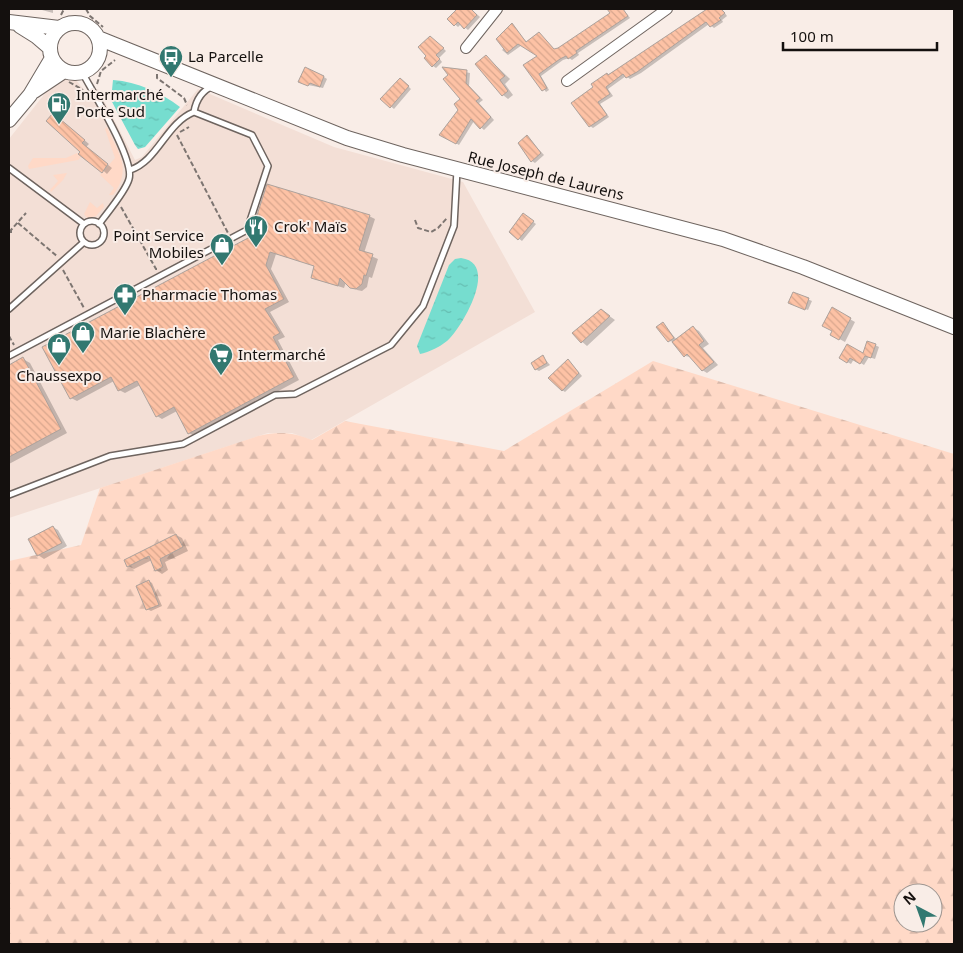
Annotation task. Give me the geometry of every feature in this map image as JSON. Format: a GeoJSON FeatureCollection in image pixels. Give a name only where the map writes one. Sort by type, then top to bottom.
{"type":"FeatureCollection","features":[{"type":"Feature","properties":{"kind":"main road"},"geometry":{"type":"LineString","coordinates":[[30,95],[63,76],[89,69],[98,58],[100,45],[98,38],[86,24],[79,9]]}},
{"type":"Feature","properties":{"kind":"main road"},"geometry":{"type":"LineString","coordinates":[[9,120],[30,95],[51,53],[54,34],[63,19]]}},
{"type":"Feature","properties":{"kind":"main road"},"geometry":{"type":"LineString","coordinates":[[12,23],[63,19],[86,24]]}},
{"type":"Feature","properties":{"kind":"main road"},"geometry":{"type":"LineString","coordinates":[[12,23],[36,36],[51,53],[63,76]]}},
{"type":"Feature","properties":{"kind":"main road","name":"Rue Joseph de Laurens"},"geometry":{"type":"LineString","coordinates":[[98,38],[131,53],[219,86],[347,138],[457,170],[723,239],[803,267],[954,327]]}},
{"type":"Feature","properties":{"kind":"main road","name":"Rue Joseph de Laurens"},"geometry":{"type":"LineString","coordinates":[[98,58],[116,53],[131,53]]}},
{"type":"Feature","properties":{"kind":"street"},"geometry":{"type":"LineString","coordinates":[[466,48],[497,9]]}},
{"type":"Feature","properties":{"kind":"street"},"geometry":{"type":"LineString","coordinates":[[568,81],[667,9]]}},
{"type":"Feature","properties":{"kind":"lane"},"geometry":{"type":"LineString","coordinates":[[82,72],[98,103],[116,131],[130,170],[129,180],[99,224]]}},
{"type":"Feature","properties":{"kind":"lane"},"geometry":{"type":"LineString","coordinates":[[130,170],[142,166],[175,125],[192,113],[196,102],[204,90],[219,86]]}},
{"type":"Feature","properties":{"kind":"lane"},"geometry":{"type":"LineString","coordinates":[[9,356],[247,230],[268,166],[252,135],[192,113]]}},
{"type":"Feature","properties":{"kind":"lane"},"geometry":{"type":"LineString","coordinates":[[9,168],[84,224]]}},
{"type":"Feature","properties":{"kind":"lane"},"geometry":{"type":"LineString","coordinates":[[9,495],[110,456],[183,444],[274,395],[295,394],[392,345],[423,306],[454,226],[457,170]]}},
{"type":"Feature","properties":{"kind":"lane"},"geometry":{"type":"LineString","coordinates":[[92,221],[99,224],[104,234],[101,240],[95,244],[84,242],[80,235],[84,224],[92,221]]}},
{"type":"Feature","properties":{"kind":"lane"},"geometry":{"type":"LineString","coordinates":[[9,309],[84,242]]}},
{"type":"Feature","properties":{"kind":"path"},"geometry":{"type":"LineString","coordinates":[[63,19],[64,9]]}},
{"type":"Feature","properties":{"kind":"path"},"geometry":{"type":"LineString","coordinates":[[97,84],[101,71],[115,60]]}},
{"type":"Feature","properties":{"kind":"path"},"geometry":{"type":"LineString","coordinates":[[157,74],[157,78],[184,98],[192,113]]}},
{"type":"Feature","properties":{"kind":"path"},"geometry":{"type":"LineString","coordinates":[[63,76],[83,90]]}},
{"type":"Feature","properties":{"kind":"path"},"geometry":{"type":"LineString","coordinates":[[189,127],[177,134],[231,238]]}},
{"type":"Feature","properties":{"kind":"path"},"geometry":{"type":"LineString","coordinates":[[117,198],[156,269],[158,268],[162,275]]}},
{"type":"Feature","properties":{"kind":"path"},"geometry":{"type":"LineString","coordinates":[[415,220],[418,228],[431,232],[438,228],[449,215],[456,200]]}},
{"type":"Feature","properties":{"kind":"path"},"geometry":{"type":"LineString","coordinates":[[11,233],[11,230],[26,213]]}},
{"type":"Feature","properties":{"kind":"shaded area"},"geometry":{"type":"Polygon","coordinates":[[[64,76],[76,80],[88,95],[98,89],[135,160],[142,157],[198,89],[334,147],[463,182],[535,312],[311,440],[292,433],[268,433],[9,518],[9,139],[50,87],[64,76]]]}},
{"type":"Feature","properties":{"kind":"green space"},"geometry":{"type":"Polygon","coordinates":[[[107,127],[119,153],[123,169],[119,186],[113,195],[109,195],[114,188],[100,175],[115,158],[105,129],[107,127]]]}},
{"type":"Feature","properties":{"kind":"green space"},"geometry":{"type":"Polygon","coordinates":[[[77,153],[81,157],[78,160],[29,169],[28,166],[33,158],[66,158],[77,153]]]}},
{"type":"Feature","properties":{"kind":"green space"},"geometry":{"type":"Polygon","coordinates":[[[67,173],[51,192],[50,190],[58,181],[53,175],[67,173]]]}},
{"type":"Feature","properties":{"kind":"green space"},"geometry":{"type":"Polygon","coordinates":[[[90,202],[97,208],[103,203],[104,207],[96,216],[87,218],[84,214],[90,202]]]}},
{"type":"Feature","properties":{"kind":"green space"},"geometry":{"type":"Polygon","coordinates":[[[653,361],[954,454],[954,944],[9,944],[9,561],[81,545],[100,488],[258,436],[285,433],[312,440],[345,421],[504,451],[653,361]]]}},
{"type":"Feature","properties":{"kind":"water"},"geometry":{"type":"Polygon","coordinates":[[[113,80],[131,83],[148,89],[180,107],[145,147],[138,149],[135,145],[111,100],[113,80]]]}},
{"type":"Feature","properties":{"kind":"water"},"geometry":{"type":"Polygon","coordinates":[[[461,258],[472,262],[477,270],[478,282],[470,307],[447,341],[436,348],[420,354],[417,346],[449,265],[455,259],[461,258]]]}},
{"type":"Feature","properties":{"kind":"building"},"geometry":{"type":"Polygon","coordinates":[[[457,9],[471,9],[477,15],[464,29],[458,22],[454,26],[447,19],[457,9]]]}},
{"type":"Feature","properties":{"kind":"building"},"geometry":{"type":"Polygon","coordinates":[[[607,9],[623,9],[628,16],[576,51],[577,53],[568,59],[566,56],[560,59],[539,74],[547,88],[542,91],[523,65],[537,56],[518,44],[507,53],[496,39],[512,23],[526,42],[539,32],[554,49],[558,48],[610,13],[607,9]]]}},
{"type":"Feature","properties":{"kind":"building"},"geometry":{"type":"Polygon","coordinates":[[[707,9],[721,9],[725,13],[719,18],[721,20],[710,27],[706,22],[637,72],[626,78],[623,74],[606,87],[610,94],[598,102],[607,115],[589,127],[571,103],[593,87],[591,84],[607,73],[608,75],[707,9]]]}},
{"type":"Feature","properties":{"kind":"building"},"geometry":{"type":"Polygon","coordinates":[[[430,36],[444,48],[436,55],[440,59],[432,67],[418,47],[430,36]]]}},
{"type":"Feature","properties":{"kind":"building"},"geometry":{"type":"Polygon","coordinates":[[[486,55],[505,76],[500,80],[508,91],[502,96],[475,64],[486,55]]]}},
{"type":"Feature","properties":{"kind":"building"},"geometry":{"type":"Polygon","coordinates":[[[305,67],[324,76],[320,87],[310,83],[308,86],[298,82],[305,67]]]}},
{"type":"Feature","properties":{"kind":"building"},"geometry":{"type":"Polygon","coordinates":[[[442,67],[467,70],[466,83],[480,98],[476,101],[491,117],[480,129],[471,119],[456,144],[439,135],[458,110],[454,104],[460,99],[443,79],[448,75],[442,67]]]}},
{"type":"Feature","properties":{"kind":"building"},"geometry":{"type":"Polygon","coordinates":[[[400,78],[409,86],[390,108],[380,99],[400,78]]]}},
{"type":"Feature","properties":{"kind":"building"},"geometry":{"type":"Polygon","coordinates":[[[53,113],[85,140],[82,143],[108,164],[102,173],[78,154],[80,152],[46,121],[53,113]]]}},
{"type":"Feature","properties":{"kind":"building"},"geometry":{"type":"Polygon","coordinates":[[[527,135],[541,153],[531,162],[518,143],[527,135]]]}},
{"type":"Feature","properties":{"kind":"building"},"geometry":{"type":"Polygon","coordinates":[[[267,184],[370,215],[359,250],[373,254],[366,276],[364,275],[362,284],[356,289],[350,288],[340,278],[338,286],[311,278],[314,266],[270,252],[266,265],[284,299],[265,309],[280,333],[273,337],[294,377],[188,434],[174,407],[156,417],[137,381],[118,391],[111,377],[70,399],[42,347],[250,237],[267,184]]]}},
{"type":"Feature","properties":{"kind":"building"},"geometry":{"type":"Polygon","coordinates":[[[523,213],[534,221],[518,240],[509,232],[523,213]]]}},
{"type":"Feature","properties":{"kind":"building"},"geometry":{"type":"Polygon","coordinates":[[[793,292],[809,298],[805,310],[788,303],[793,292]]]}},
{"type":"Feature","properties":{"kind":"building"},"geometry":{"type":"Polygon","coordinates":[[[832,307],[851,318],[839,340],[830,335],[832,331],[822,326],[832,307]]]}},
{"type":"Feature","properties":{"kind":"building"},"geometry":{"type":"Polygon","coordinates":[[[601,309],[610,316],[581,343],[572,333],[601,309]]]}},
{"type":"Feature","properties":{"kind":"building"},"geometry":{"type":"Polygon","coordinates":[[[663,322],[674,338],[668,342],[656,327],[663,322]]]}},
{"type":"Feature","properties":{"kind":"building"},"geometry":{"type":"Polygon","coordinates":[[[693,326],[704,341],[699,345],[714,362],[702,371],[687,354],[684,357],[672,342],[693,326]]]}},
{"type":"Feature","properties":{"kind":"building"},"geometry":{"type":"Polygon","coordinates":[[[867,341],[876,344],[871,358],[865,356],[860,364],[850,358],[847,363],[839,358],[847,344],[863,353],[867,341]]]}},
{"type":"Feature","properties":{"kind":"building"},"geometry":{"type":"Polygon","coordinates":[[[543,355],[547,363],[535,370],[531,363],[543,355]]]}},
{"type":"Feature","properties":{"kind":"building"},"geometry":{"type":"Polygon","coordinates":[[[23,357],[61,429],[9,457],[9,365],[23,357]]]}},
{"type":"Feature","properties":{"kind":"building"},"geometry":{"type":"Polygon","coordinates":[[[568,359],[579,373],[562,391],[548,378],[568,359]]]}},
{"type":"Feature","properties":{"kind":"building"},"geometry":{"type":"Polygon","coordinates":[[[53,526],[62,543],[37,556],[28,539],[53,526]]]}},
{"type":"Feature","properties":{"kind":"building"},"geometry":{"type":"Polygon","coordinates":[[[176,534],[183,547],[160,559],[163,567],[155,571],[149,556],[127,567],[124,560],[176,534]]]}},
{"type":"Feature","properties":{"kind":"building"},"geometry":{"type":"Polygon","coordinates":[[[149,580],[159,605],[146,610],[136,586],[149,580]]]}},
{"type":"Feature","properties":{"kind":"place","name":"La Parcelle"},"geometry":{"type":"Point","coordinates":[171,78]}},
{"type":"Feature","properties":{"kind":"place","name":"Intermarché Porte Sud"},"geometry":{"type":"Point","coordinates":[59,125]}},
{"type":"Feature","properties":{"kind":"place","name":"Crok' Maïs"},"geometry":{"type":"Point","coordinates":[256,248]}},
{"type":"Feature","properties":{"kind":"place","name":"Point Service Mobiles"},"geometry":{"type":"Point","coordinates":[222,266]}},
{"type":"Feature","properties":{"kind":"place","name":"Pharmacie Thomas"},"geometry":{"type":"Point","coordinates":[125,316]}},
{"type":"Feature","properties":{"kind":"place","name":"Marie Blachère"},"geometry":{"type":"Point","coordinates":[83,354]}},
{"type":"Feature","properties":{"kind":"place","name":"Chaussexpo"},"geometry":{"type":"Point","coordinates":[59,366]}},
{"type":"Feature","properties":{"kind":"place","name":"Intermarché"},"geometry":{"type":"Point","coordinates":[221,376]}}]}
